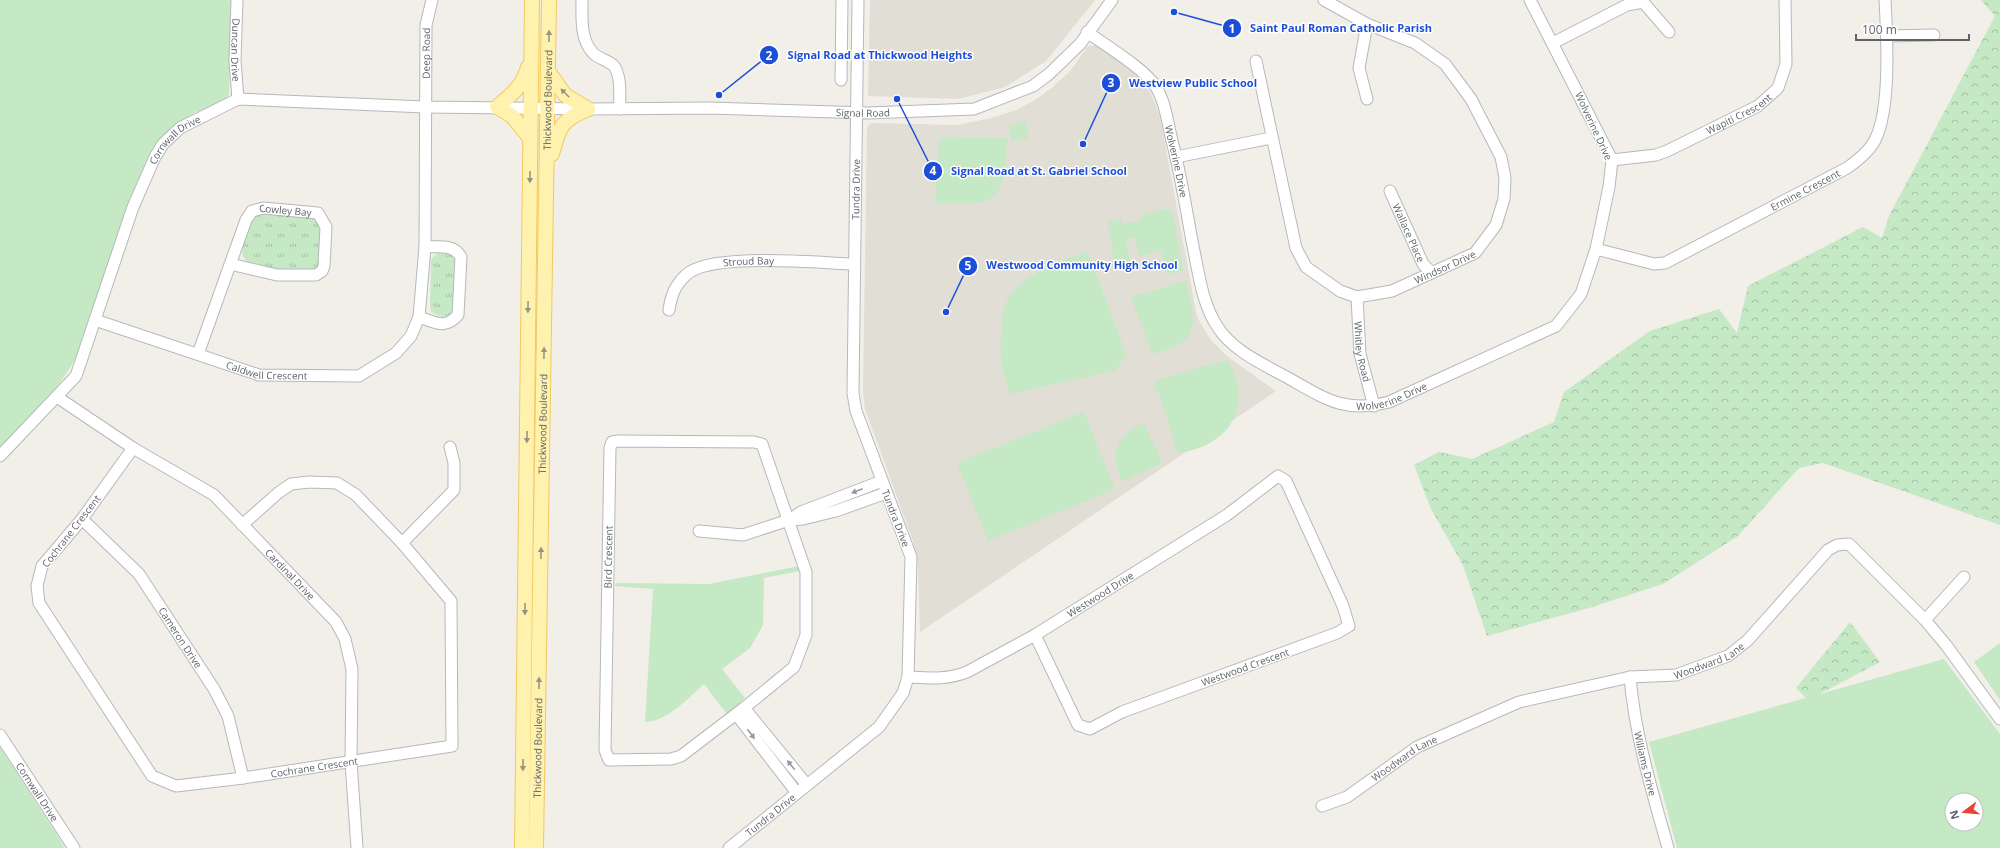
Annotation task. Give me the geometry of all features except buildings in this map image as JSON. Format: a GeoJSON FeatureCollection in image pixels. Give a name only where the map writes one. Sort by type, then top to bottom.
{"type":"FeatureCollection","features":[{"type":"Feature","properties":{"kind":"main road","name":"Thickwood Boulevard"},"geometry":{"type":"LineString","coordinates":[[522,848],[532,0]]}},
{"type":"Feature","properties":{"kind":"main road","name":"Thickwood Boulevard"},"geometry":{"type":"LineString","coordinates":[[536,848],[549,0]]}},
{"type":"Feature","properties":{"kind":"main road"},"geometry":{"type":"LineString","coordinates":[[530,138],[512,116],[498,107],[525,79],[531,54]]}},
{"type":"Feature","properties":{"kind":"main road"},"geometry":{"type":"LineString","coordinates":[[548,71],[565,95],[588,109]]}},
{"type":"Feature","properties":{"kind":"main road"},"geometry":{"type":"LineString","coordinates":[[547,171],[559,128],[570,117],[588,109]]}},
{"type":"Feature","properties":{"kind":"street","name":"Duncan Drive"},"geometry":{"type":"LineString","coordinates":[[237,0],[235,61],[238,99]]}},
{"type":"Feature","properties":{"kind":"street","name":"Deep Road"},"geometry":{"type":"LineString","coordinates":[[425,107],[426,25],[432,0]]}},
{"type":"Feature","properties":{"kind":"street"},"geometry":{"type":"LineString","coordinates":[[582,0],[582,26],[586,42],[594,54],[613,66],[618,76],[620,109]]}},
{"type":"Feature","properties":{"kind":"street"},"geometry":{"type":"LineString","coordinates":[[840,80],[842,0]]}},
{"type":"Feature","properties":{"kind":"street","name":"Tundra Drive"},"geometry":{"type":"LineString","coordinates":[[729,848],[879,728],[903,693],[908,677],[911,557],[856,411],[853,393],[858,0]]}},
{"type":"Feature","properties":{"kind":"street","name":"Signal Road"},"geometry":{"type":"LineString","coordinates":[[531,108],[710,108],[857,112],[974,109],[1033,86],[1058,67],[1080,44],[1087,32],[1112,0]]}},
{"type":"Feature","properties":{"kind":"street","name":"Windsor Drive"},"geometry":{"type":"LineString","coordinates":[[1324,0],[1367,24],[1415,43],[1445,64],[1471,99],[1501,156],[1505,178],[1504,199],[1496,225],[1475,252],[1462,260],[1431,272],[1392,291],[1357,297]]}},
{"type":"Feature","properties":{"kind":"street","name":"Wolverine Drive"},"geometry":{"type":"LineString","coordinates":[[1087,32],[1144,73],[1155,86],[1162,99],[1176,157],[1199,279],[1209,310],[1217,327],[1239,349],[1318,396],[1342,405],[1360,407],[1374,406],[1389,402],[1556,326],[1580,294],[1596,249],[1609,187],[1612,160],[1530,0]]}},
{"type":"Feature","properties":{"kind":"street","name":"Wapiti Crescent"},"geometry":{"type":"LineString","coordinates":[[1612,160],[1656,155],[1667,151],[1758,106],[1778,88],[1786,64],[1785,0]]}},
{"type":"Feature","properties":{"kind":"street","name":"Ermine Crescent"},"geometry":{"type":"LineString","coordinates":[[1596,249],[1654,264],[1665,263],[1840,172],[1857,161],[1874,141],[1884,114],[1887,36],[1885,0]]}},
{"type":"Feature","properties":{"kind":"street"},"geometry":{"type":"LineString","coordinates":[[1553,43],[1627,5],[1643,2],[1669,32]]}},
{"type":"Feature","properties":{"kind":"street"},"geometry":{"type":"LineString","coordinates":[[1366,99],[1359,68],[1367,24]]}},
{"type":"Feature","properties":{"kind":"street"},"geometry":{"type":"LineString","coordinates":[[842,29],[858,29]]}},
{"type":"Feature","properties":{"kind":"street"},"geometry":{"type":"LineString","coordinates":[[1887,36],[1934,35]]}},
{"type":"Feature","properties":{"kind":"street"},"geometry":{"type":"LineString","coordinates":[[1256,61],[1271,138],[1296,248],[1306,267],[1340,291],[1357,297]]}},
{"type":"Feature","properties":{"kind":"street","name":"Cornwall Drive"},"geometry":{"type":"LineString","coordinates":[[0,456],[57,398],[76,376],[133,207],[155,156],[163,144],[180,128],[238,99],[425,107],[531,108]]}},
{"type":"Feature","properties":{"kind":"street","name":"Caldwell Crescent"},"geometry":{"type":"LineString","coordinates":[[95,320],[259,375],[359,376],[396,353],[411,336],[419,317],[426,247],[425,107]]}},
{"type":"Feature","properties":{"kind":"street"},"geometry":{"type":"LineString","coordinates":[[1176,157],[1271,138]]}},
{"type":"Feature","properties":{"kind":"street","name":"Wallace Place"},"geometry":{"type":"LineString","coordinates":[[1390,191],[1423,264],[1431,272]]}},
{"type":"Feature","properties":{"kind":"street","name":"Cowley Bay"},"geometry":{"type":"LineString","coordinates":[[198,354],[230,264],[246,220],[252,211],[263,208],[318,213],[326,227],[324,266],[316,275],[277,275],[230,264]]}},
{"type":"Feature","properties":{"kind":"street"},"geometry":{"type":"LineString","coordinates":[[419,317],[444,325],[452,322],[458,315],[461,257],[457,250],[451,247],[426,247]]}},
{"type":"Feature","properties":{"kind":"street","name":"Stroud Bay"},"geometry":{"type":"LineString","coordinates":[[669,310],[672,294],[686,274],[698,267],[726,261],[854,264]]}},
{"type":"Feature","properties":{"kind":"street","name":"Whitley Road"},"geometry":{"type":"LineString","coordinates":[[1357,297],[1360,354],[1374,406]]}},
{"type":"Feature","properties":{"kind":"street","name":"Cardinal Drive"},"geometry":{"type":"LineString","coordinates":[[57,398],[133,448],[214,495],[336,622],[345,639],[352,669],[351,762],[357,848]]}},
{"type":"Feature","properties":{"kind":"street","name":"Bird Crescent"},"geometry":{"type":"LineString","coordinates":[[612,442],[732,442],[762,444],[789,520],[806,572],[806,635],[794,667],[681,756],[671,759],[609,760],[605,750],[610,448],[612,442]]}},
{"type":"Feature","properties":{"kind":"street"},"geometry":{"type":"LineString","coordinates":[[402,543],[454,490],[454,463],[450,447]]}},
{"type":"Feature","properties":{"kind":"street","name":"Cochrane Crescent"},"geometry":{"type":"LineString","coordinates":[[133,448],[82,519],[42,566],[36,586],[39,602],[152,776],[176,786],[243,778],[452,746],[451,601],[402,543],[356,495],[337,483],[309,482],[291,484],[278,493],[242,525]]}},
{"type":"Feature","properties":{"kind":"street","name":"Westwood Crescent"},"geometry":{"type":"LineString","coordinates":[[1035,635],[1078,725],[1090,728],[1122,712],[1337,633],[1348,626],[1343,606],[1286,481],[1278,476]]}},
{"type":"Feature","properties":{"kind":"street","name":"Westwood Drive"},"geometry":{"type":"LineString","coordinates":[[908,677],[942,679],[956,677],[1035,635],[1227,514],[1278,476]]}},
{"type":"Feature","properties":{"kind":"street"},"geometry":{"type":"LineString","coordinates":[[789,520],[801,512],[882,482]]}},
{"type":"Feature","properties":{"kind":"street"},"geometry":{"type":"LineString","coordinates":[[699,531],[743,535],[789,520],[803,519],[836,511],[886,493]]}},
{"type":"Feature","properties":{"kind":"street"},"geometry":{"type":"LineString","coordinates":[[832,501],[836,511]]}},
{"type":"Feature","properties":{"kind":"street","name":"Cameron Drive"},"geometry":{"type":"LineString","coordinates":[[82,519],[140,574],[214,690],[228,716],[243,778]]}},
{"type":"Feature","properties":{"kind":"street","name":"Woodward Lane"},"geometry":{"type":"LineString","coordinates":[[1322,806],[1347,796],[1417,747],[1518,702],[1630,677],[1676,675],[1728,656],[1748,640],[1828,550],[1837,545],[1849,544],[1925,620],[1946,645],[2000,719]]}},
{"type":"Feature","properties":{"kind":"street"},"geometry":{"type":"LineString","coordinates":[[1925,620],[1964,577]]}},
{"type":"Feature","properties":{"kind":"street","name":"Williams Drive"},"geometry":{"type":"LineString","coordinates":[[1630,677],[1633,710],[1646,771],[1668,848]]}},
{"type":"Feature","properties":{"kind":"street"},"geometry":{"type":"LineString","coordinates":[[740,711],[775,746],[807,785]]}},
{"type":"Feature","properties":{"kind":"street"},"geometry":{"type":"LineString","coordinates":[[740,711],[765,753],[797,793]]}},
{"type":"Feature","properties":{"kind":"street","name":"Cornwall Drive"},"geometry":{"type":"LineString","coordinates":[[0,735],[74,848]]}},
{"type":"Feature","properties":{"kind":"street"},"geometry":{"type":"LineString","coordinates":[[765,753],[775,746]]}},
{"type":"Feature","properties":{"kind":"shaded area"},"geometry":{"type":"Polygon","coordinates":[[[870,0],[1095,0],[1046,61],[1005,87],[958,99],[868,96],[870,0]]]}},
{"type":"Feature","properties":{"kind":"shaded area"},"geometry":{"type":"Polygon","coordinates":[[[1095,45],[1140,77],[1151,94],[1160,116],[1197,317],[1210,339],[1227,356],[1276,391],[920,632],[918,565],[914,544],[865,409],[863,390],[867,127],[871,123],[958,125],[991,118],[1016,110],[1035,100],[1053,87],[1071,70],[1088,46],[1095,45]]]}},
{"type":"Feature","properties":{"kind":"green space"},"geometry":{"type":"Polygon","coordinates":[[[0,0],[232,0],[229,94],[226,100],[194,113],[179,123],[150,156],[134,190],[80,349],[73,363],[44,402],[0,448],[0,0]]]}},
{"type":"Feature","properties":{"kind":"green space"},"geometry":{"type":"Polygon","coordinates":[[[1981,0],[2000,0],[2000,525],[1823,463],[1799,468],[1738,536],[1663,584],[1589,608],[1487,636],[1463,565],[1431,509],[1414,465],[1439,452],[1472,459],[1554,422],[1564,392],[1650,331],[1719,309],[1737,333],[1748,286],[1863,227],[1882,238],[1889,216],[1995,16],[1981,0]]]}},
{"type":"Feature","properties":{"kind":"green space"},"geometry":{"type":"Polygon","coordinates":[[[1026,122],[1028,138],[1011,141],[1009,125],[1026,122]]]}},
{"type":"Feature","properties":{"kind":"green space"},"geometry":{"type":"Polygon","coordinates":[[[944,137],[1007,138],[1004,175],[1000,187],[994,196],[985,201],[972,203],[935,203],[939,141],[944,137]]]}},
{"type":"Feature","properties":{"kind":"green space"},"geometry":{"type":"Polygon","coordinates":[[[1169,209],[1173,212],[1183,271],[1166,274],[1161,251],[1140,256],[1138,254],[1135,238],[1133,237],[1127,239],[1126,241],[1130,262],[1117,267],[1115,265],[1108,224],[1110,221],[1121,219],[1123,224],[1139,222],[1141,221],[1140,215],[1169,209]]]}},
{"type":"Feature","properties":{"kind":"green space"},"geometry":{"type":"Polygon","coordinates":[[[258,212],[316,216],[322,225],[320,265],[316,270],[278,270],[257,266],[249,263],[244,258],[242,254],[248,229],[251,221],[258,212]]]}},
{"type":"Feature","properties":{"kind":"green space"},"geometry":{"type":"Polygon","coordinates":[[[1088,252],[1126,354],[1116,370],[1010,394],[1002,367],[1001,358],[1002,320],[1007,300],[1021,283],[1031,276],[1055,264],[1088,252]]]}},
{"type":"Feature","properties":{"kind":"green space"},"geometry":{"type":"Polygon","coordinates":[[[438,253],[453,255],[456,261],[453,311],[444,318],[431,312],[430,306],[431,259],[438,253]]]}},
{"type":"Feature","properties":{"kind":"green space"},"geometry":{"type":"Polygon","coordinates":[[[1186,281],[1192,308],[1192,328],[1188,336],[1181,343],[1153,354],[1131,299],[1134,296],[1186,281]]]}},
{"type":"Feature","properties":{"kind":"green space"},"geometry":{"type":"Polygon","coordinates":[[[1227,360],[1235,377],[1239,394],[1237,408],[1232,422],[1223,433],[1210,443],[1195,449],[1177,453],[1160,395],[1154,386],[1159,379],[1227,360]]]}},
{"type":"Feature","properties":{"kind":"green space"},"geometry":{"type":"Polygon","coordinates":[[[1084,412],[1115,489],[988,541],[957,463],[1084,412]]]}},
{"type":"Feature","properties":{"kind":"green space"},"geometry":{"type":"Polygon","coordinates":[[[1143,423],[1161,459],[1159,464],[1122,482],[1116,463],[1117,447],[1120,440],[1126,434],[1133,428],[1143,423]]]}},
{"type":"Feature","properties":{"kind":"green space"},"geometry":{"type":"Polygon","coordinates":[[[799,566],[799,571],[764,578],[763,625],[750,648],[722,669],[745,698],[727,714],[704,684],[677,708],[662,718],[645,722],[653,589],[615,586],[616,583],[709,584],[799,566]]]}},
{"type":"Feature","properties":{"kind":"green space"},"geometry":{"type":"Polygon","coordinates":[[[1850,622],[1880,662],[1808,700],[1796,688],[1850,622]]]}},
{"type":"Feature","properties":{"kind":"green space"},"geometry":{"type":"Polygon","coordinates":[[[2000,643],[2000,700],[1974,662],[2000,643]]]}},
{"type":"Feature","properties":{"kind":"green space"},"geometry":{"type":"Polygon","coordinates":[[[1944,659],[2000,734],[2000,848],[1677,848],[1649,742],[1944,659]]]}},
{"type":"Feature","properties":{"kind":"green space"},"geometry":{"type":"Polygon","coordinates":[[[0,747],[57,835],[65,848],[0,848],[0,747]]]}},
{"type":"Feature","properties":{"kind":"place","name":"Saint Paul Roman Catholic Parish"},"geometry":{"type":"Point","coordinates":[1174,12]}},
{"type":"Feature","properties":{"kind":"place","name":"Signal Road at Thickwood Heights"},"geometry":{"type":"Point","coordinates":[719,95]}},
{"type":"Feature","properties":{"kind":"place","name":"Signal Road at St. Gabriel School"},"geometry":{"type":"Point","coordinates":[897,99]}},
{"type":"Feature","properties":{"kind":"place","name":"Westview Public School"},"geometry":{"type":"Point","coordinates":[1083,144]}},
{"type":"Feature","properties":{"kind":"place","name":"Westwood Community High School"},"geometry":{"type":"Point","coordinates":[946,312]}}]}
